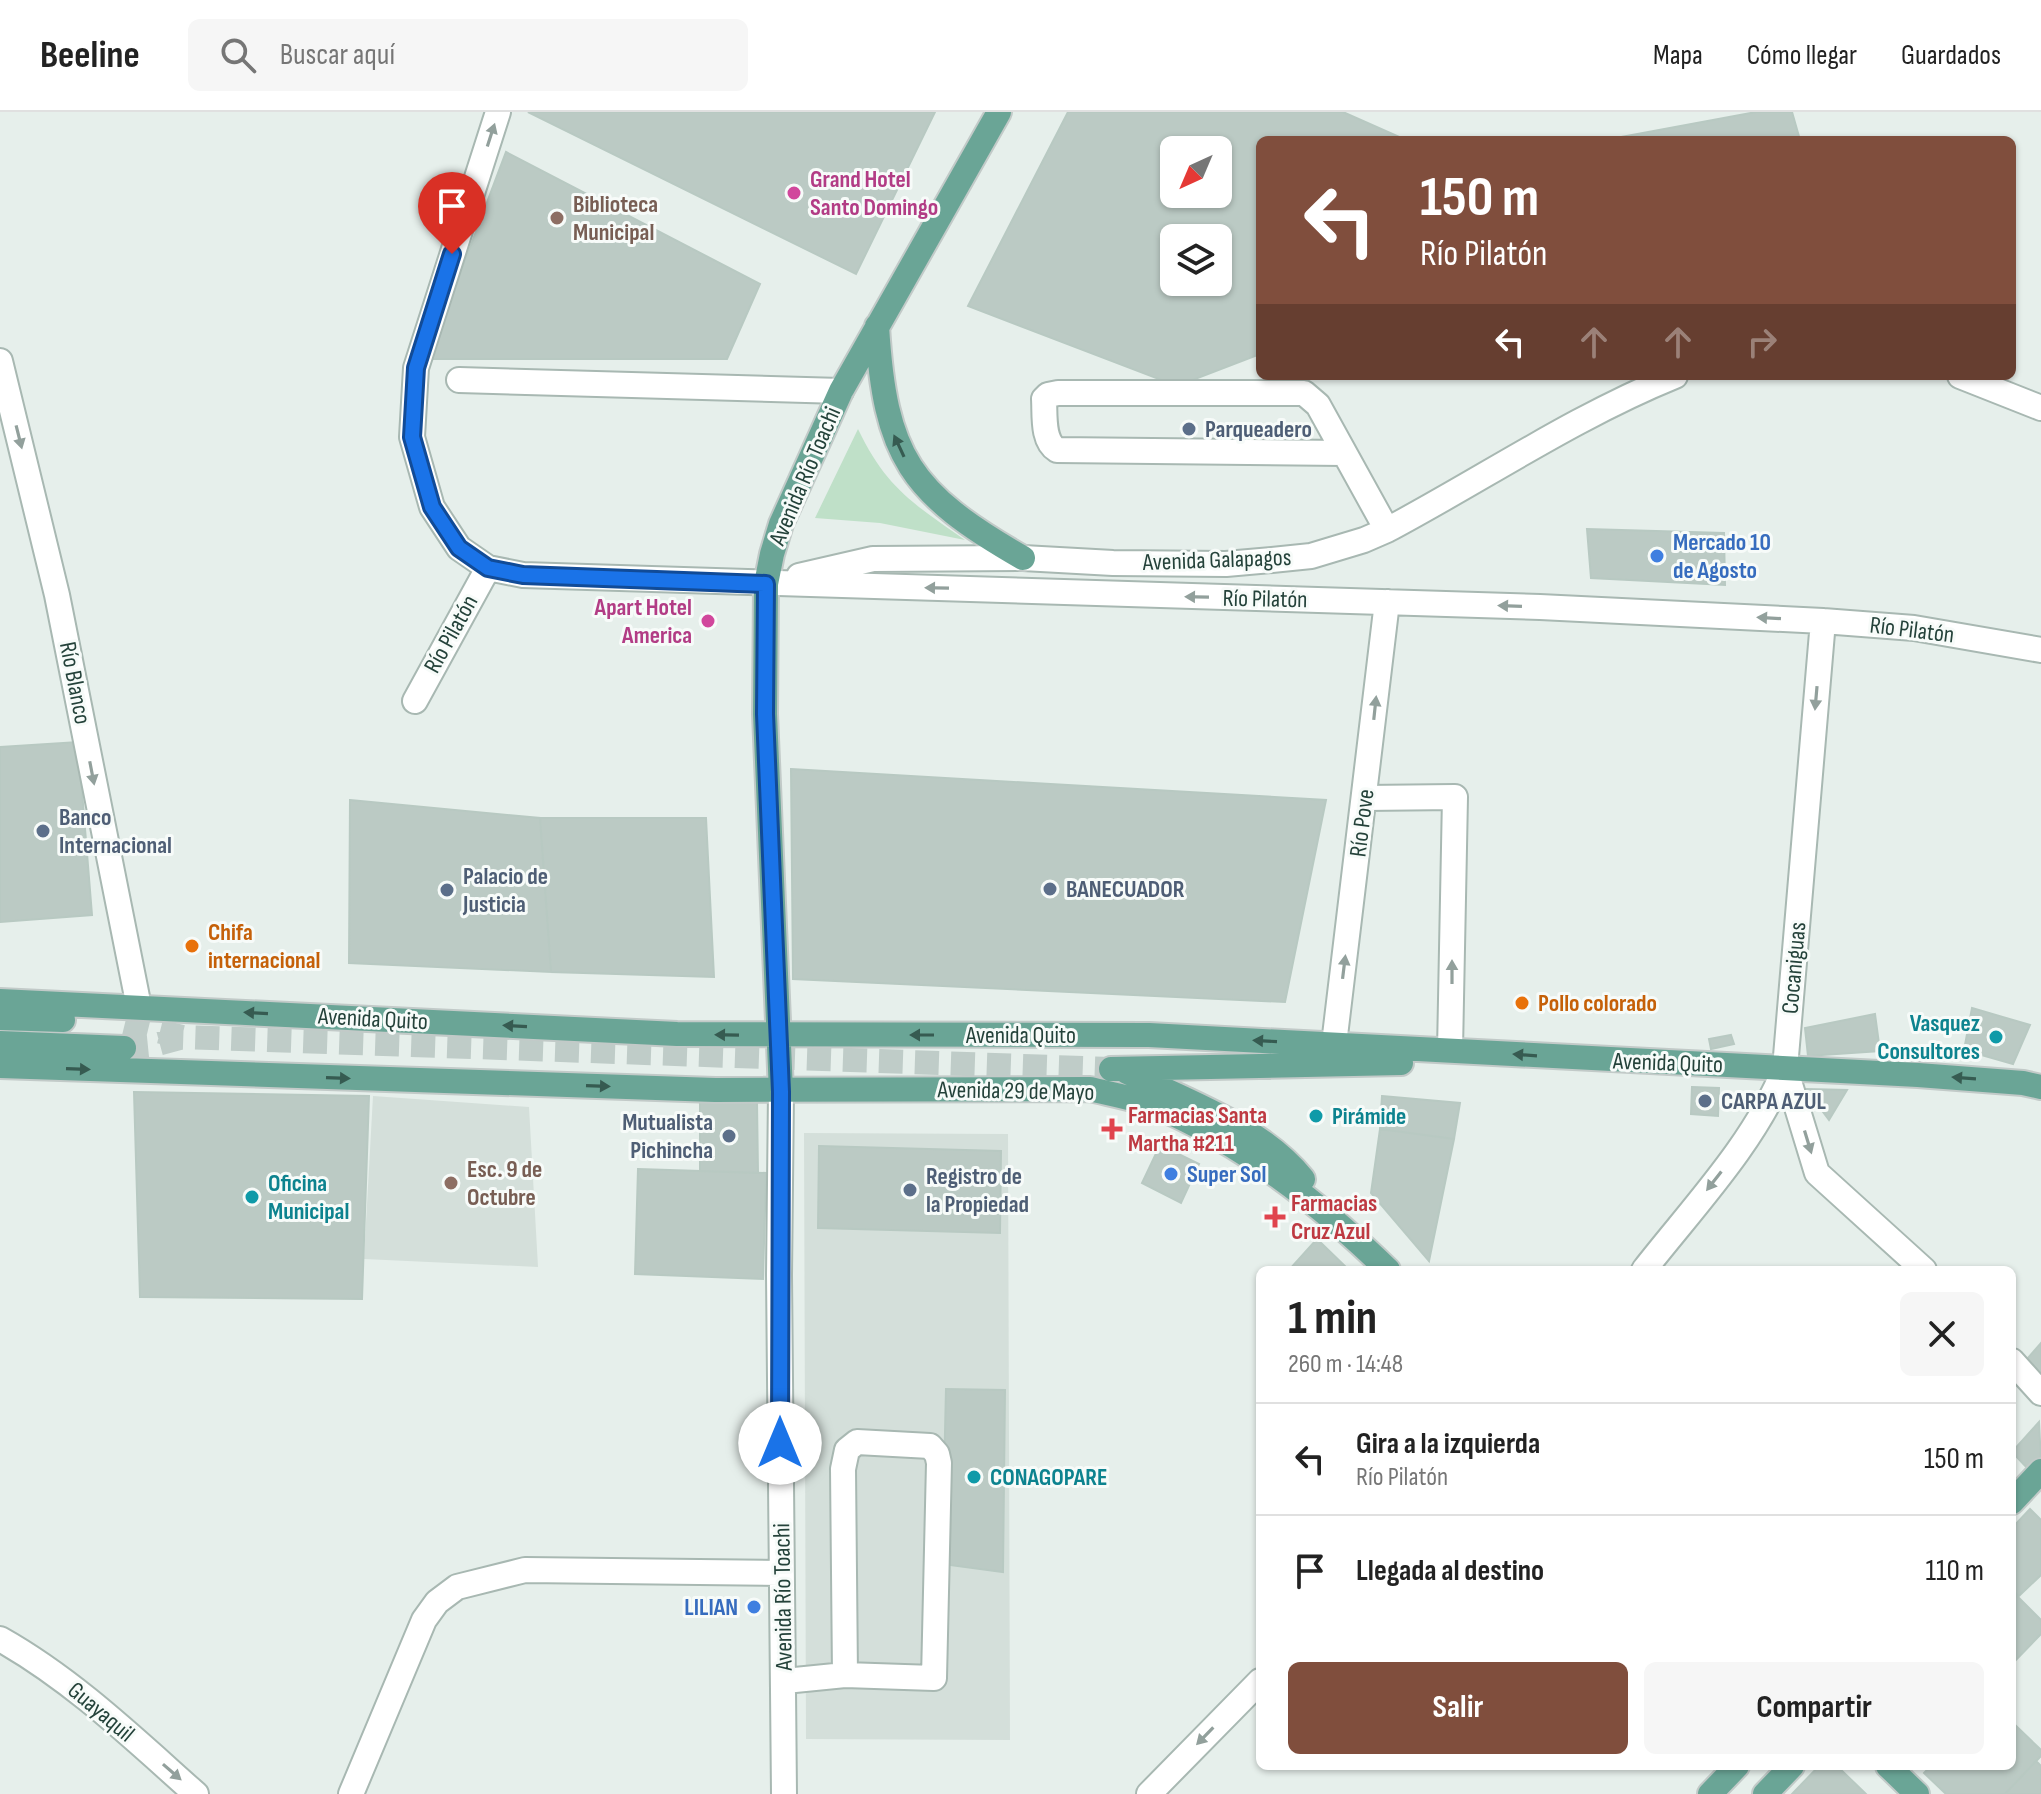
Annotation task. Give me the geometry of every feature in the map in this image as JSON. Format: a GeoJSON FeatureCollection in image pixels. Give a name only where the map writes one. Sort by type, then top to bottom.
{"type":"FeatureCollection","features":[{"type":"Feature","properties":{"kind":"main road","name":"Avenida Río Toachi"},"geometry":{"type":"LineString","coordinates":[[781,1092],[765,714],[766,584],[781,524],[841,391],[999,112]]}},
{"type":"Feature","properties":{"kind":"main road"},"geometry":{"type":"LineString","coordinates":[[877,325],[880,369],[889,422],[909,465],[926,487],[962,521],[1023,558]]}},
{"type":"Feature","properties":{"kind":"main road","name":"Avenida Quito"},"geometry":{"type":"LineString","coordinates":[[0,1001],[132,1015],[677,1034],[1149,1035],[1948,1077],[2041,1087]]}},
{"type":"Feature","properties":{"kind":"main road"},"geometry":{"type":"LineString","coordinates":[[0,1018],[132,1015]]}},
{"type":"Feature","properties":{"kind":"main road"},"geometry":{"type":"LineString","coordinates":[[0,1043],[124,1048]]}},
{"type":"Feature","properties":{"kind":"main road"},"geometry":{"type":"LineString","coordinates":[[1339,1223],[1293,1167],[1264,1143],[1116,1069],[1413,1063],[1459,1051]]}},
{"type":"Feature","properties":{"kind":"main road"},"geometry":{"type":"LineString","coordinates":[[0,1066],[781,1092]]}},
{"type":"Feature","properties":{"kind":"main road","name":"Avenida 29 de Mayo"},"geometry":{"type":"LineString","coordinates":[[781,1092],[1090,1089],[1141,1101],[1191,1123],[1289,1182],[1339,1223],[1384,1266]]}},
{"type":"Feature","properties":{"kind":"main road"},"geometry":{"type":"LineString","coordinates":[[2016,1498],[2041,1471]]}},
{"type":"Feature","properties":{"kind":"main road"},"geometry":{"type":"LineString","coordinates":[[1710,1794],[1733,1770]]}},
{"type":"Feature","properties":{"kind":"main road"},"geometry":{"type":"LineString","coordinates":[[1765,1794],[1788,1770]]}},
{"type":"Feature","properties":{"kind":"main road"},"geometry":{"type":"LineString","coordinates":[[1892,1770],[1917,1794]]}},
{"type":"Feature","properties":{"kind":"street","name":"Río Pilatón"},"geometry":{"type":"LineString","coordinates":[[498,112],[416,368],[412,437],[432,507],[459,548],[488,568],[523,575],[1387,602],[1823,621],[1914,628],[2041,650]]}},
{"type":"Feature","properties":{"kind":"street","name":"Río Blanco"},"geometry":{"type":"LineString","coordinates":[[0,361],[57,595],[132,1015]]}},
{"type":"Feature","properties":{"kind":"street"},"geometry":{"type":"LineString","coordinates":[[459,380],[841,391]]}},
{"type":"Feature","properties":{"kind":"street","name":"Avenida Galapagos"},"geometry":{"type":"LineString","coordinates":[[766,584],[873,559],[1023,558],[1113,563],[1241,563],[1311,556],[1387,530],[1572,425],[1666,380]]}},
{"type":"Feature","properties":{"kind":"street"},"geometry":{"type":"LineString","coordinates":[[1970,380],[2041,408]]}},
{"type":"Feature","properties":{"kind":"street"},"geometry":{"type":"LineString","coordinates":[[1344,453],[1057,450],[1047,437],[1044,399],[1058,393],[1296,392],[1313,398],[1318,405],[1387,530]]}},
{"type":"Feature","properties":{"kind":"street","name":"Río Pilatón"},"geometry":{"type":"LineString","coordinates":[[415,701],[488,568]]}},
{"type":"Feature","properties":{"kind":"street","name":"Río Pove"},"geometry":{"type":"LineString","coordinates":[[1334,1044],[1387,602]]}},
{"type":"Feature","properties":{"kind":"street","name":"Cocaniguas"},"geometry":{"type":"LineString","coordinates":[[1647,1266],[1735,1155],[1773,1097],[1785,1068],[1823,621]]}},
{"type":"Feature","properties":{"kind":"street"},"geometry":{"type":"LineString","coordinates":[[1365,798],[1455,797],[1459,1051]]}},
{"type":"Feature","properties":{"kind":"street"},"geometry":{"type":"LineString","coordinates":[[1785,1068],[1817,1173],[1920,1266]]}},
{"type":"Feature","properties":{"kind":"street","name":"Avenida Río Toachi"},"geometry":{"type":"LineString","coordinates":[[781,1092],[779,1275],[784,1794]]}},
{"type":"Feature","properties":{"kind":"street"},"geometry":{"type":"LineString","coordinates":[[2016,1365],[2041,1393]]}},
{"type":"Feature","properties":{"kind":"street"},"geometry":{"type":"LineString","coordinates":[[785,1681],[845,1675],[934,1678],[939,1463],[937,1454],[930,1446],[857,1442],[847,1450],[843,1469],[845,1675]]}},
{"type":"Feature","properties":{"kind":"street"},"geometry":{"type":"LineString","coordinates":[[351,1794],[424,1620],[437,1602],[457,1587],[525,1570],[781,1573]]}},
{"type":"Feature","properties":{"kind":"street","name":"Guayaquil"},"geometry":{"type":"LineString","coordinates":[[0,1639],[72,1686],[196,1794]]}},
{"type":"Feature","properties":{"kind":"street"},"geometry":{"type":"LineString","coordinates":[[1149,1794],[1256,1685]]}},
{"type":"Feature","properties":{"kind":"shaded area","name":"Esc. 9 de Octubre"},"geometry":{"type":"Polygon","coordinates":[[[373,1096],[529,1107],[538,1267],[364,1259],[373,1096]]]}},
{"type":"Feature","properties":{"kind":"shaded area"},"geometry":{"type":"Polygon","coordinates":[[[804,1133],[1008,1134],[1010,1740],[806,1739],[804,1133]]]}},
{"type":"Feature","properties":{"kind":"green space"},"geometry":{"type":"Polygon","coordinates":[[[858,429],[891,481],[916,505],[965,540],[880,523],[815,518],[858,429]]]}},
{"type":"Feature","properties":{"kind":"building","name":"Grand Hotel Santo Domingo"},"geometry":{"type":"Polygon","coordinates":[[[528,112],[935,112],[856,274],[528,112]]]}},
{"type":"Feature","properties":{"kind":"building"},"geometry":{"type":"Polygon","coordinates":[[[1068,112],[1343,112],[1397,136],[1256,136],[1256,356],[1177,386],[968,306],[1068,112]]]}},
{"type":"Feature","properties":{"kind":"building"},"geometry":{"type":"Polygon","coordinates":[[[1756,112],[1792,112],[1799,136],[1627,136],[1756,112]]]}},
{"type":"Feature","properties":{"kind":"building","name":"Biblioteca Municipal"},"geometry":{"type":"Polygon","coordinates":[[[506,152],[760,284],[727,359],[428,359],[506,152]]]}},
{"type":"Feature","properties":{"kind":"building","name":"Mercado 10 de Agosto"},"geometry":{"type":"Polygon","coordinates":[[[1587,529],[1724,533],[1725,585],[1591,578],[1587,529]]]}},
{"type":"Feature","properties":{"kind":"building","name":"Banco Internacional"},"geometry":{"type":"Polygon","coordinates":[[[78,742],[92,915],[0,922],[0,747],[78,742]]]}},
{"type":"Feature","properties":{"kind":"building","name":"BANECUADOR"},"geometry":{"type":"Polygon","coordinates":[[[791,769],[1326,800],[1285,1002],[793,979],[791,769]]]}},
{"type":"Feature","properties":{"kind":"building","name":"Palacio de Justicia"},"geometry":{"type":"Polygon","coordinates":[[[350,800],[540,818],[551,972],[349,963],[350,800]]]}},
{"type":"Feature","properties":{"kind":"building"},"geometry":{"type":"Polygon","coordinates":[[[540,818],[706,818],[714,977],[551,972],[540,818]]]}},
{"type":"Feature","properties":{"kind":"building","name":"Vasquez Consultores"},"geometry":{"type":"Polygon","coordinates":[[[1972,1008],[2030,1025],[2013,1064],[1964,1050],[1972,1008]]]}},
{"type":"Feature","properties":{"kind":"building"},"geometry":{"type":"Polygon","coordinates":[[[1875,1014],[1880,1051],[1808,1056],[1805,1028],[1875,1014]]]}},
{"type":"Feature","properties":{"kind":"building"},"geometry":{"type":"Polygon","coordinates":[[[1731,1035],[1734,1044],[1711,1049],[1709,1039],[1731,1035]]]}},
{"type":"Feature","properties":{"kind":"building","name":"CARPA AZUL"},"geometry":{"type":"Polygon","coordinates":[[[1692,1087],[1719,1088],[1718,1116],[1691,1114],[1692,1087]]]}},
{"type":"Feature","properties":{"kind":"building"},"geometry":{"type":"Polygon","coordinates":[[[1806,1089],[1847,1090],[1829,1120],[1806,1089]]]}},
{"type":"Feature","properties":{"kind":"building","name":"Oficina Municipal"},"geometry":{"type":"Polygon","coordinates":[[[134,1092],[369,1096],[362,1299],[140,1297],[134,1092]]]}},
{"type":"Feature","properties":{"kind":"building"},"geometry":{"type":"Polygon","coordinates":[[[1382,1096],[1460,1103],[1454,1139],[1380,1129],[1382,1096]]]}},
{"type":"Feature","properties":{"kind":"building","name":"Mutualista Pichincha"},"geometry":{"type":"Polygon","coordinates":[[[700,1102],[757,1102],[758,1173],[700,1171],[700,1102]]]}},
{"type":"Feature","properties":{"kind":"building"},"geometry":{"type":"Polygon","coordinates":[[[1380,1129],[1454,1139],[1429,1261],[1371,1193],[1380,1129]]]}},
{"type":"Feature","properties":{"kind":"building","name":"Super Sol"},"geometry":{"type":"Polygon","coordinates":[[[1160,1145],[1199,1164],[1181,1203],[1142,1183],[1160,1145]]]}},
{"type":"Feature","properties":{"kind":"building","name":"Registro de la Propiedad"},"geometry":{"type":"Polygon","coordinates":[[[819,1146],[1001,1151],[1000,1233],[818,1228],[819,1146]]]}},
{"type":"Feature","properties":{"kind":"building"},"geometry":{"type":"Polygon","coordinates":[[[638,1169],[766,1173],[763,1279],[635,1274],[638,1169]]]}},
{"type":"Feature","properties":{"kind":"building"},"geometry":{"type":"Polygon","coordinates":[[[1317,1239],[1345,1266],[1293,1266],[1317,1239]]]}},
{"type":"Feature","properties":{"kind":"building"},"geometry":{"type":"Polygon","coordinates":[[[2041,1343],[2041,1385],[2021,1366],[2041,1343]]]}},
{"type":"Feature","properties":{"kind":"building","name":"CONAGOPARE"},"geometry":{"type":"Polygon","coordinates":[[[946,1389],[1005,1390],[1003,1572],[942,1564],[946,1389]]]}},
{"type":"Feature","properties":{"kind":"building"},"geometry":{"type":"Polygon","coordinates":[[[2039,1422],[2041,1462],[2031,1472],[2016,1456],[2016,1448],[2039,1422]]]}},
{"type":"Feature","properties":{"kind":"building"},"geometry":{"type":"Polygon","coordinates":[[[2030,1509],[2041,1520],[2041,1575],[2019,1596],[2016,1593],[2016,1524],[2030,1509]]]}},
{"type":"Feature","properties":{"kind":"building"},"geometry":{"type":"Polygon","coordinates":[[[2016,1595],[2041,1620],[2041,1634],[2016,1660],[2016,1595]]]}},
{"type":"Feature","properties":{"kind":"building"},"geometry":{"type":"Polygon","coordinates":[[[2016,1726],[2041,1750],[2041,1756],[2005,1794],[1946,1794],[1924,1773],[1927,1770],[2016,1770],[2016,1726]]]}},
{"type":"Feature","properties":{"kind":"building"},"geometry":{"type":"Polygon","coordinates":[[[2036,1761],[2041,1766],[2041,1794],[2005,1794],[2036,1761]]]}},
{"type":"Feature","properties":{"kind":"building"},"geometry":{"type":"Polygon","coordinates":[[[1815,1770],[1841,1770],[1866,1794],[1792,1794],[1815,1770]]]}},
{"type":"Feature","properties":{"kind":"tunnel"},"geometry":{"type":"LineString","coordinates":[[125,1023],[182,1037],[1111,1069]]}},
{"type":"Feature","properties":{"kind":"tunnel"},"geometry":{"type":"LineString","coordinates":[[124,1048],[180,1038]]}},
{"type":"Feature","properties":{"kind":"place","name":"Grand Hotel Santo Domingo"},"geometry":{"type":"Point","coordinates":[794,193]}},
{"type":"Feature","properties":{"kind":"place","name":"Biblioteca Municipal"},"geometry":{"type":"Point","coordinates":[557,218]}},
{"type":"Feature","properties":{"kind":"place","name":"Parqueadero"},"geometry":{"type":"Point","coordinates":[1189,429]}},
{"type":"Feature","properties":{"kind":"place","name":"Mercado 10 de Agosto"},"geometry":{"type":"Point","coordinates":[1657,556]}},
{"type":"Feature","properties":{"kind":"place","name":"Apart Hotel America"},"geometry":{"type":"Point","coordinates":[708,621]}},
{"type":"Feature","properties":{"kind":"place","name":"Banco Internacional"},"geometry":{"type":"Point","coordinates":[43,831]}},
{"type":"Feature","properties":{"kind":"place","name":"BANECUADOR"},"geometry":{"type":"Point","coordinates":[1050,889]}},
{"type":"Feature","properties":{"kind":"place","name":"Palacio de Justicia"},"geometry":{"type":"Point","coordinates":[447,890]}},
{"type":"Feature","properties":{"kind":"place","name":"Chifa internacional"},"geometry":{"type":"Point","coordinates":[192,946]}},
{"type":"Feature","properties":{"kind":"place","name":"Pollo colorado"},"geometry":{"type":"Point","coordinates":[1522,1003]}},
{"type":"Feature","properties":{"kind":"place","name":"Vasquez Consultores"},"geometry":{"type":"Point","coordinates":[1996,1037]}},
{"type":"Feature","properties":{"kind":"place","name":"CARPA AZUL"},"geometry":{"type":"Point","coordinates":[1705,1101]}},
{"type":"Feature","properties":{"kind":"place","name":"Pirámide"},"geometry":{"type":"Point","coordinates":[1316,1116]}},
{"type":"Feature","properties":{"kind":"place","name":"Farmacias Santa Martha #211"},"geometry":{"type":"Point","coordinates":[1112,1129]}},
{"type":"Feature","properties":{"kind":"place","name":"Mutualista Pichincha"},"geometry":{"type":"Point","coordinates":[729,1136]}},
{"type":"Feature","properties":{"kind":"place","name":"Super Sol"},"geometry":{"type":"Point","coordinates":[1171,1174]}},
{"type":"Feature","properties":{"kind":"place","name":"Esc. 9 de Octubre"},"geometry":{"type":"Point","coordinates":[451,1183]}},
{"type":"Feature","properties":{"kind":"place","name":"Registro de la Propiedad"},"geometry":{"type":"Point","coordinates":[910,1190]}},
{"type":"Feature","properties":{"kind":"place","name":"Oficina Municipal"},"geometry":{"type":"Point","coordinates":[252,1197]}},
{"type":"Feature","properties":{"kind":"place","name":"Farmacias Cruz Azul"},"geometry":{"type":"Point","coordinates":[1275,1217]}},
{"type":"Feature","properties":{"kind":"place","name":"CONAGOPARE"},"geometry":{"type":"Point","coordinates":[974,1477]}},
{"type":"Feature","properties":{"kind":"place","name":"LILIAN"},"geometry":{"type":"Point","coordinates":[754,1607]}},
{"type":"Feature","properties":{"kind":"route"},"geometry":{"type":"LineString","coordinates":[[452,254],[416,368],[412,437],[432,507],[459,548],[488,568],[523,575],[766,584],[765,714],[781,1092],[780,1443]]}}]}
